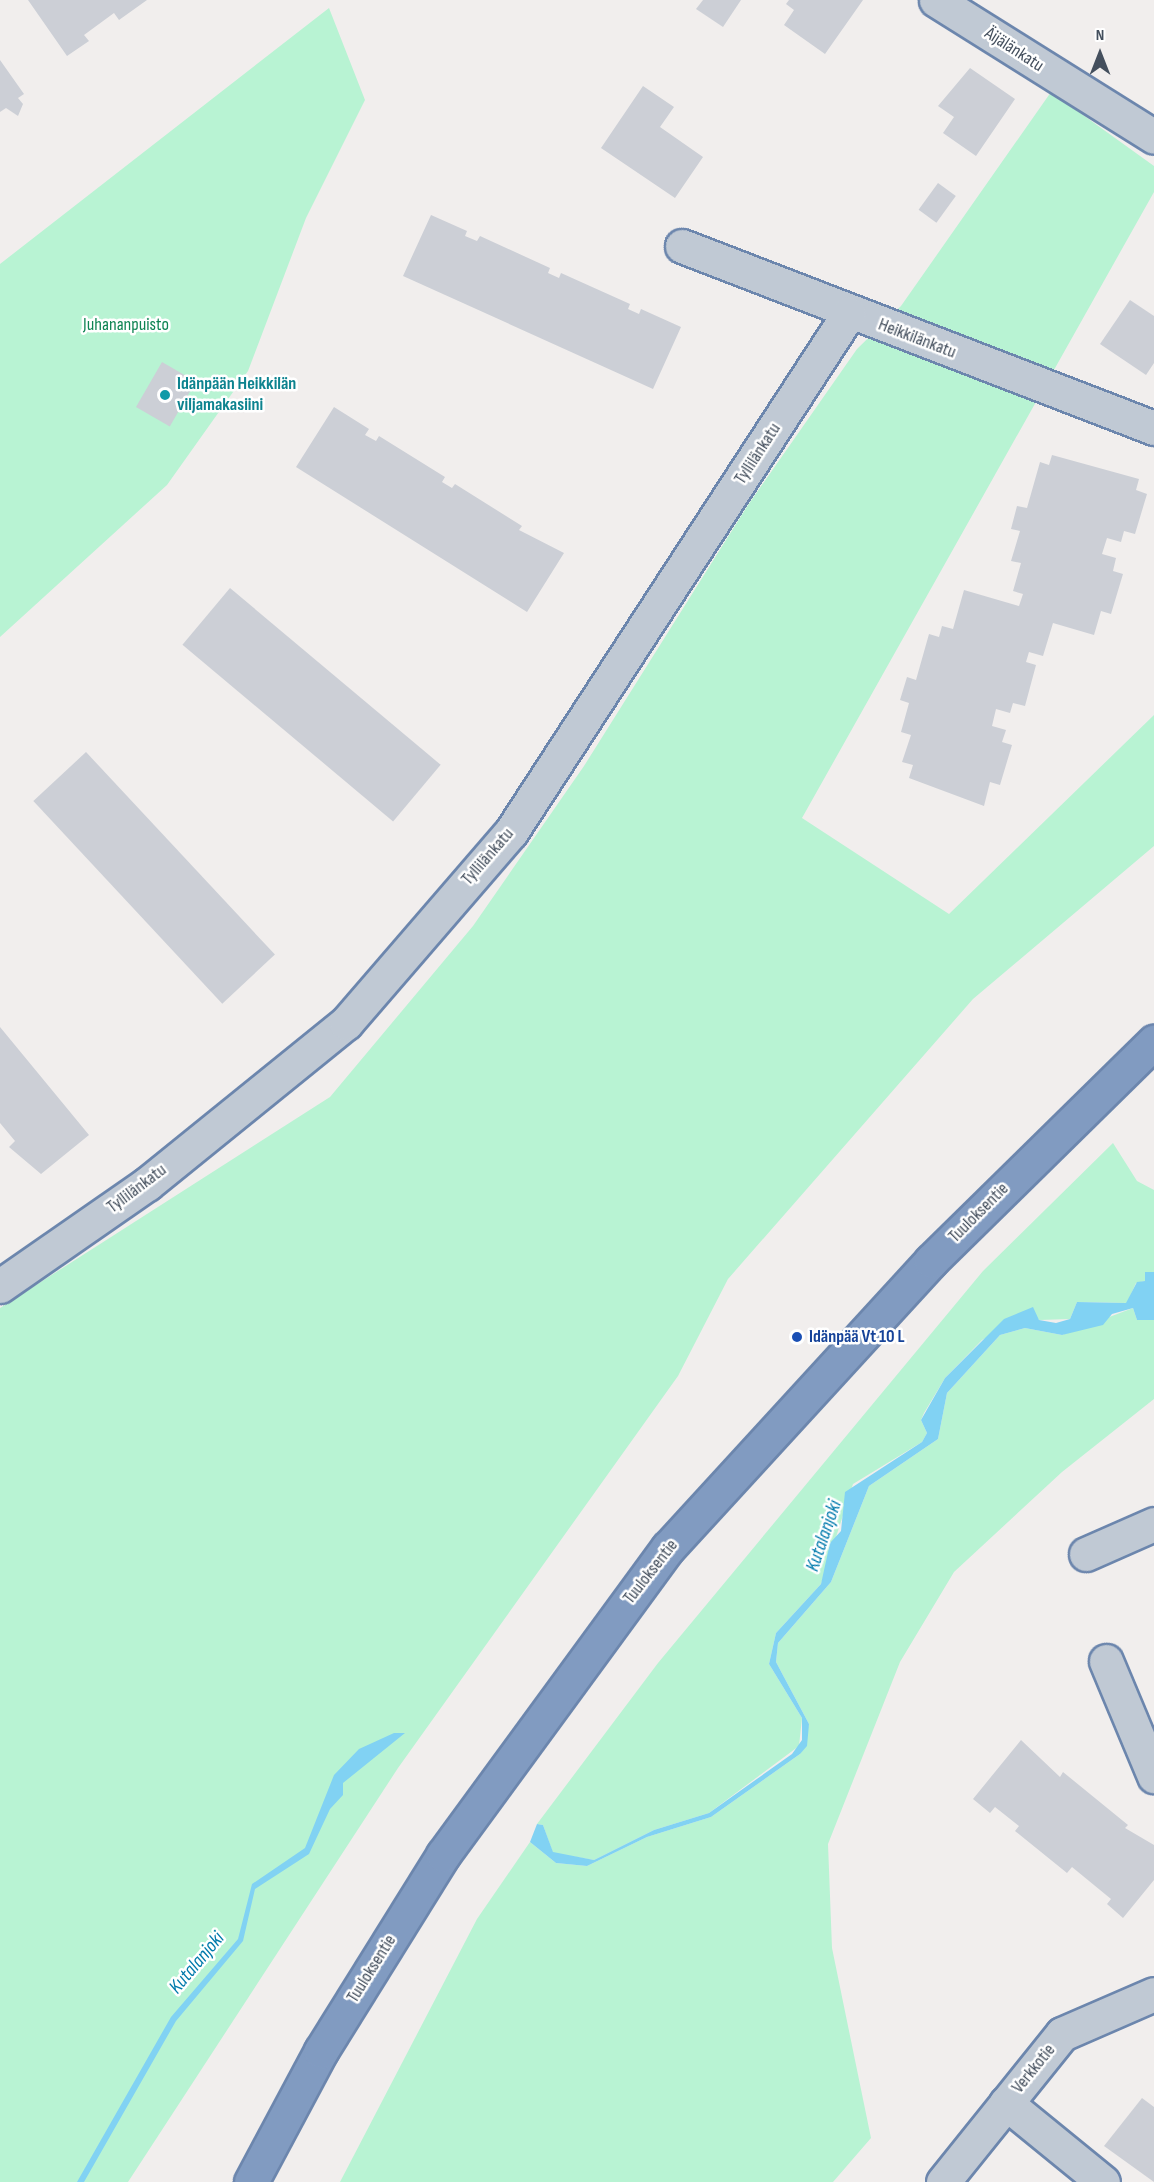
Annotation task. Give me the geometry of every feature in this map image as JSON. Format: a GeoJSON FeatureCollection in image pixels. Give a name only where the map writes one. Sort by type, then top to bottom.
{"type":"FeatureCollection","features":[{"type":"Feature","properties":{"kind":"highway","name":"Tuuloksentie"},"geometry":{"type":"LineString","coordinates":[[251,2182],[321,2051],[443,1855],[668,1548],[932,1261],[1154,1042]]}},
{"type":"Feature","properties":{"kind":"street","name":"Äijälänkatu"},"geometry":{"type":"LineString","coordinates":[[936,0],[1154,137]]}},
{"type":"Feature","properties":{"kind":"street","name":"Heikkilänkatu"},"geometry":{"type":"LineString","coordinates":[[682,246],[849,313],[1154,428]]}},
{"type":"Feature","properties":{"kind":"street","name":"Tyllilänkatu"},"geometry":{"type":"LineString","coordinates":[[0,1286],[147,1184],[346,1023],[511,832],[849,313]]}},
{"type":"Feature","properties":{"kind":"street"},"geometry":{"type":"LineString","coordinates":[[1086,1554],[1154,1524]]}},
{"type":"Feature","properties":{"kind":"street"},"geometry":{"type":"LineString","coordinates":[[1106,1661],[1154,1776]]}},
{"type":"Feature","properties":{"kind":"street","name":"Verkkotie"},"geometry":{"type":"LineString","coordinates":[[943,2182],[1062,2034],[1154,1994]]}},
{"type":"Feature","properties":{"kind":"street"},"geometry":{"type":"LineString","coordinates":[[1006,2103],[1103,2182]]}},
{"type":"Feature","properties":{"kind":"green space","name":"Juhananpuisto"},"geometry":{"type":"Polygon","coordinates":[[[329,8],[365,100],[306,218],[248,371],[167,485],[0,637],[0,264],[329,8]]]}},
{"type":"Feature","properties":{"kind":"green space"},"geometry":{"type":"Polygon","coordinates":[[[1051,92],[1154,166],[1154,192],[802,818],[949,914],[1154,715],[1154,846],[973,999],[728,1279],[678,1376],[398,1768],[128,2182],[0,2182],[0,1308],[330,1097],[473,926],[584,766],[748,505],[857,349],[901,306],[1051,92]]]}},
{"type":"Feature","properties":{"kind":"green space"},"geometry":{"type":"Polygon","coordinates":[[[1113,1143],[1137,1181],[1154,1190],[1154,1272],[1145,1272],[1145,1281],[1136,1283],[1127,1303],[1077,1302],[1070,1319],[1039,1320],[1034,1313],[982,1340],[945,1378],[924,1413],[921,1420],[927,1433],[922,1442],[853,1484],[821,1584],[776,1633],[769,1664],[802,1718],[799,1746],[709,1813],[654,1830],[594,1860],[553,1853],[543,1825],[537,1824],[658,1663],[983,1271],[1113,1143]]]}},
{"type":"Feature","properties":{"kind":"green space"},"geometry":{"type":"Polygon","coordinates":[[[1133,1308],[1137,1320],[1154,1320],[1154,1399],[1062,1472],[954,1572],[900,1662],[828,1844],[832,1948],[871,2138],[833,2182],[340,2182],[477,1919],[530,1842],[556,1863],[587,1866],[647,1837],[711,1817],[800,1754],[809,1724],[776,1662],[778,1643],[831,1582],[869,1486],[938,1439],[947,1393],[1000,1335],[1025,1328],[1062,1335],[1133,1308]]]}},
{"type":"Feature","properties":{"kind":"water"},"geometry":{"type":"Polygon","coordinates":[[[1145,1272],[1154,1272],[1154,1320],[1137,1320],[1133,1308],[1112,1314],[1103,1325],[1062,1335],[1025,1328],[1000,1335],[947,1393],[938,1439],[869,1486],[831,1582],[778,1643],[776,1662],[809,1724],[807,1746],[800,1754],[711,1817],[647,1837],[587,1866],[556,1863],[530,1842],[537,1824],[543,1825],[553,1852],[594,1860],[654,1830],[709,1813],[792,1754],[802,1740],[802,1718],[769,1664],[776,1633],[821,1584],[830,1543],[841,1531],[845,1492],[922,1442],[927,1433],[921,1420],[945,1378],[1004,1319],[1033,1307],[1039,1320],[1056,1323],[1070,1319],[1077,1302],[1126,1303],[1137,1282],[1145,1281],[1145,1272]]]}},
{"type":"Feature","properties":{"kind":"water"},"geometry":{"type":"Polygon","coordinates":[[[394,1733],[405,1733],[343,1783],[343,1795],[330,1809],[309,1854],[255,1889],[243,1941],[176,2021],[84,2182],[77,2182],[171,2017],[238,1939],[252,1884],[305,1848],[334,1775],[359,1749],[394,1733]]]}},
{"type":"Feature","properties":{"kind":"building"},"geometry":{"type":"Polygon","coordinates":[[[28,0],[147,0],[119,20],[114,13],[84,35],[89,41],[67,56],[28,0]]]}},
{"type":"Feature","properties":{"kind":"building"},"geometry":{"type":"Polygon","coordinates":[[[703,0],[741,0],[723,27],[696,9],[703,0]]]}},
{"type":"Feature","properties":{"kind":"building"},"geometry":{"type":"Polygon","coordinates":[[[789,0],[863,0],[825,54],[784,25],[794,10],[786,4],[789,0]]]}},
{"type":"Feature","properties":{"kind":"building"},"geometry":{"type":"Polygon","coordinates":[[[0,60],[24,94],[18,98],[23,104],[18,116],[6,108],[0,112],[0,60]]]}},
{"type":"Feature","properties":{"kind":"building"},"geometry":{"type":"Polygon","coordinates":[[[970,68],[1015,99],[976,156],[943,133],[954,117],[938,106],[970,68]]]}},
{"type":"Feature","properties":{"kind":"building"},"geometry":{"type":"Polygon","coordinates":[[[643,86],[674,107],[660,127],[703,157],[675,198],[601,148],[643,86]]]}},
{"type":"Feature","properties":{"kind":"building"},"geometry":{"type":"Polygon","coordinates":[[[938,183],[956,196],[936,223],[919,210],[938,183]]]}},
{"type":"Feature","properties":{"kind":"building"},"geometry":{"type":"Polygon","coordinates":[[[431,215],[467,231],[465,236],[477,241],[480,236],[550,268],[548,273],[559,278],[561,273],[630,304],[628,309],[639,314],[641,309],[681,327],[653,389],[403,276],[431,215]]]}},
{"type":"Feature","properties":{"kind":"building"},"geometry":{"type":"Polygon","coordinates":[[[1130,300],[1154,316],[1154,363],[1146,375],[1100,344],[1130,300]]]}},
{"type":"Feature","properties":{"kind":"building","name":"Idänpään Heikkilän viljamakasiini"},"geometry":{"type":"Polygon","coordinates":[[[162,362],[196,382],[170,427],[136,407],[162,362]]]}},
{"type":"Feature","properties":{"kind":"building"},"geometry":{"type":"Polygon","coordinates":[[[334,407],[369,429],[365,435],[376,441],[379,436],[445,477],[442,482],[452,488],[455,484],[522,526],[519,530],[564,553],[527,612],[296,467],[334,407]]]}},
{"type":"Feature","properties":{"kind":"building"},"geometry":{"type":"Polygon","coordinates":[[[1052,455],[1139,479],[1136,490],[1147,494],[1135,534],[1124,531],[1121,542],[1107,538],[1102,554],[1116,558],[1113,571],[1123,574],[1111,614],[1101,611],[1094,635],[1053,623],[1043,656],[1029,652],[1026,662],[1036,665],[1025,706],[1013,703],[1010,713],[996,709],[992,726],[1006,730],[1002,742],[1012,745],[1000,785],[990,782],[984,806],[909,778],[913,765],[902,762],[911,735],[901,732],[909,703],[900,700],[907,677],[916,680],[929,634],[939,637],[942,626],[953,629],[964,590],[1019,606],[1023,594],[1013,591],[1021,563],[1011,561],[1020,531],[1011,529],[1017,506],[1027,508],[1040,462],[1049,465],[1052,455]]]}},
{"type":"Feature","properties":{"kind":"building"},"geometry":{"type":"Polygon","coordinates":[[[230,588],[441,765],[393,821],[182,645],[230,588]]]}},
{"type":"Feature","properties":{"kind":"building"},"geometry":{"type":"Polygon","coordinates":[[[86,752],[275,955],[222,1004],[33,801],[86,752]]]}},
{"type":"Feature","properties":{"kind":"building"},"geometry":{"type":"Polygon","coordinates":[[[0,1027],[89,1135],[41,1174],[9,1147],[15,1141],[0,1123],[0,1027]]]}},
{"type":"Feature","properties":{"kind":"building"},"geometry":{"type":"Polygon","coordinates":[[[1021,1740],[1060,1777],[1063,1772],[1128,1825],[1125,1828],[1154,1845],[1154,1880],[1123,1918],[1107,1904],[1111,1899],[1072,1867],[1067,1873],[1015,1831],[1019,1826],[995,1807],[990,1813],[973,1799],[1021,1740]]]}},
{"type":"Feature","properties":{"kind":"building"},"geometry":{"type":"Polygon","coordinates":[[[1142,2098],[1154,2107],[1154,2182],[1104,2146],[1142,2098]]]}},
{"type":"Feature","properties":{"kind":"place","name":"Idänpään Heikkilän viljamakasiini"},"geometry":{"type":"Point","coordinates":[165,395]}},
{"type":"Feature","properties":{"kind":"place","name":"Idänpää Vt 10 L"},"geometry":{"type":"Point","coordinates":[797,1337]}},
{"type":"Feature","properties":{"kind":"water label","name":"Kutalanjoki"},"geometry":{"type":"Point","coordinates":[824,1536]}},
{"type":"Feature","properties":{"kind":"water label","name":"Kutalanjoki"},"geometry":{"type":"Point","coordinates":[197,1963]}}]}
